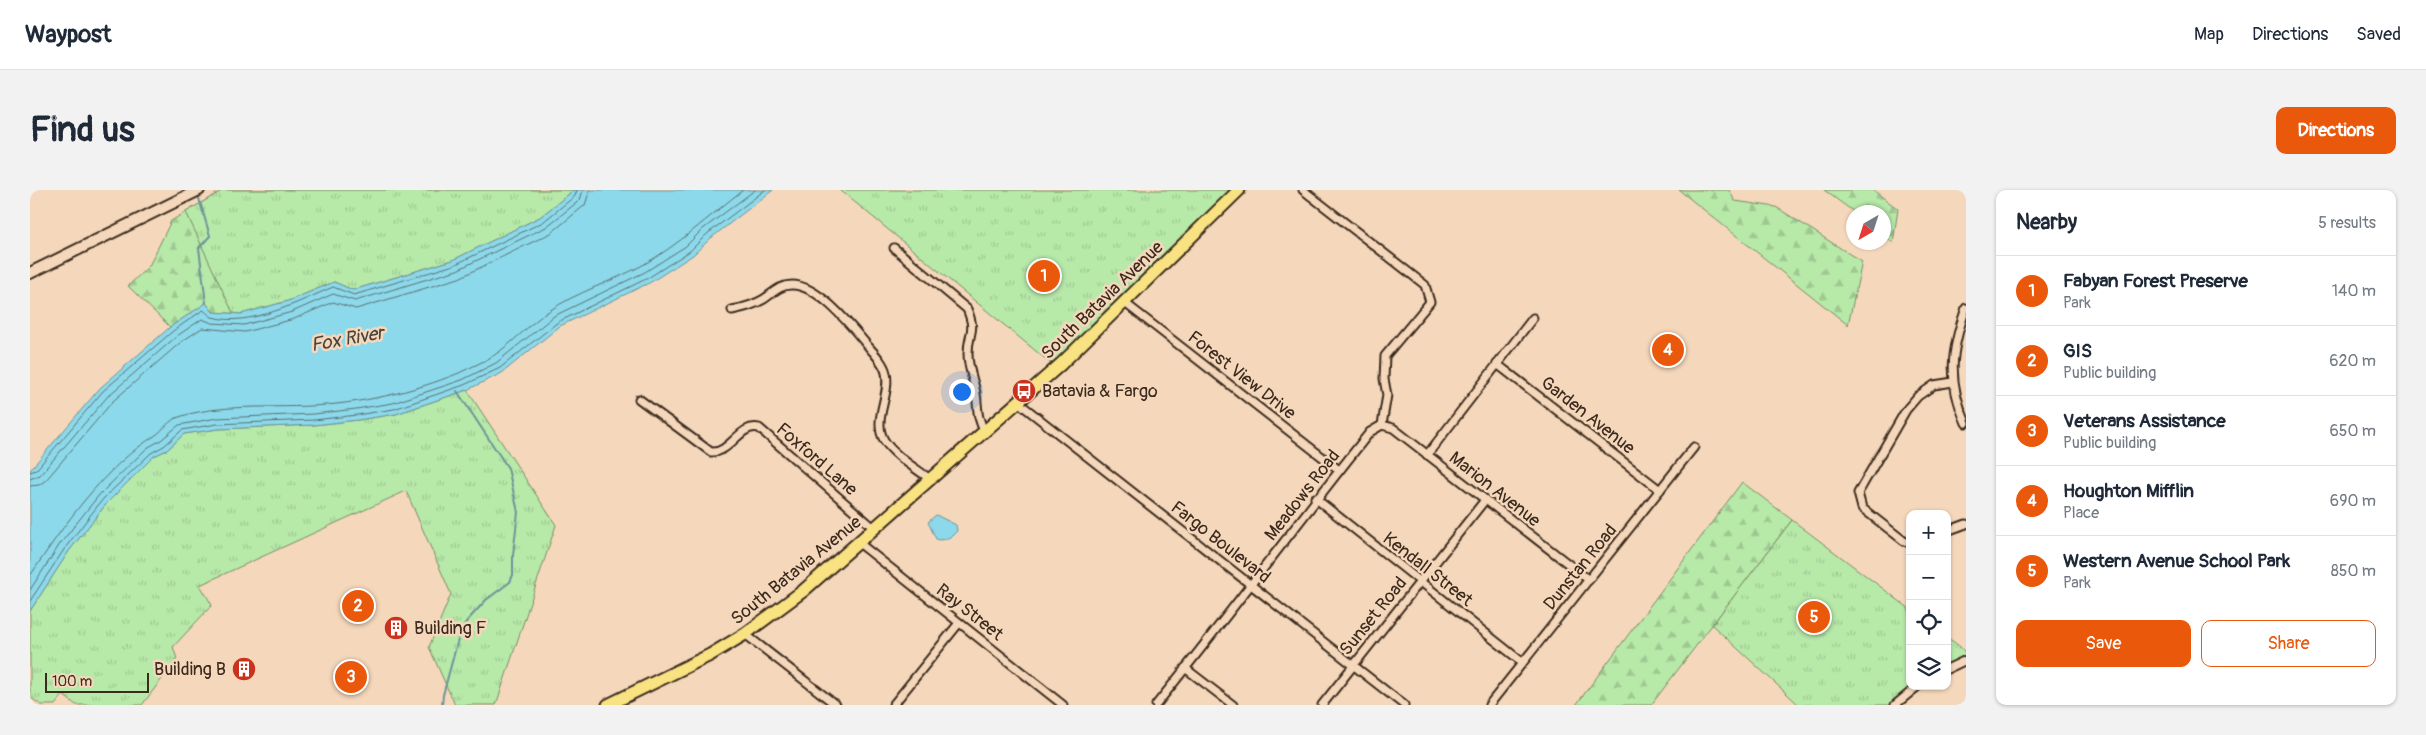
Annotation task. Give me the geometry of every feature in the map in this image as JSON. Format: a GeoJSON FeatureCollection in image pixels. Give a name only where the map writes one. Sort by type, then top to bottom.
{"type":"FeatureCollection","features":[{"type":"Feature","properties":{"kind":"main road"},"geometry":{"type":"LineString","coordinates":[[30,273],[199,190]]}},
{"type":"Feature","properties":{"kind":"main road","name":"South Batavia Avenue"},"geometry":{"type":"LineString","coordinates":[[608,705],[680,671],[746,634],[803,591],[1019,403],[1126,303],[1239,190]]}},
{"type":"Feature","properties":{"kind":"street"},"geometry":{"type":"LineString","coordinates":[[1303,190],[1425,285],[1430,302],[1386,356],[1384,379],[1387,395],[1382,425]]}},
{"type":"Feature","properties":{"kind":"street"},"geometry":{"type":"LineString","coordinates":[[894,248],[967,309],[973,323],[968,344],[970,371],[975,389],[977,415],[985,432]]}},
{"type":"Feature","properties":{"kind":"street"},"geometry":{"type":"LineString","coordinates":[[732,310],[746,307],[764,299],[778,288],[792,284],[810,291],[830,305],[852,324],[886,372],[887,394],[879,424],[885,440],[931,480]]}},
{"type":"Feature","properties":{"kind":"street","name":"Forest View Drive"},"geometry":{"type":"LineString","coordinates":[[1126,303],[1339,470]]}},
{"type":"Feature","properties":{"kind":"street"},"geometry":{"type":"LineString","coordinates":[[1966,308],[1954,350],[1953,382],[1957,403],[1966,423]]}},
{"type":"Feature","properties":{"kind":"street"},"geometry":{"type":"LineString","coordinates":[[1427,455],[1533,318]]}},
{"type":"Feature","properties":{"kind":"street","name":"Garden Avenue"},"geometry":{"type":"LineString","coordinates":[[1497,364],[1660,490]]}},
{"type":"Feature","properties":{"kind":"street"},"geometry":{"type":"LineString","coordinates":[[1906,542],[1862,508],[1858,493],[1906,410],[1918,396],[1934,385],[1953,382]]}},
{"type":"Feature","properties":{"kind":"street","name":"Foxford Lane"},"geometry":{"type":"LineString","coordinates":[[639,399],[711,452],[720,450],[748,429],[759,428],[875,529]]}},
{"type":"Feature","properties":{"kind":"street","name":"Fargo Boulevard"},"geometry":{"type":"LineString","coordinates":[[1019,403],[1404,705]]}},
{"type":"Feature","properties":{"kind":"street","name":"Marion Avenue"},"geometry":{"type":"LineString","coordinates":[[1382,425],[1393,428],[1589,580]]}},
{"type":"Feature","properties":{"kind":"street","name":"Meadows Road"},"geometry":{"type":"LineString","coordinates":[[1156,705],[1252,586],[1315,498],[1370,432],[1382,425]]}},
{"type":"Feature","properties":{"kind":"street","name":"Dunstan Road"},"geometry":{"type":"LineString","coordinates":[[1488,705],[1694,447]]}},
{"type":"Feature","properties":{"kind":"street","name":"Kendall Street"},"geometry":{"type":"LineString","coordinates":[[1315,498],[1522,662]]}},
{"type":"Feature","properties":{"kind":"street","name":"Sunset Road"},"geometry":{"type":"LineString","coordinates":[[1322,705],[1485,500]]}},
{"type":"Feature","properties":{"kind":"street"},"geometry":{"type":"LineString","coordinates":[[1951,530],[1966,524]]}},
{"type":"Feature","properties":{"kind":"street","name":"Ray Street"},"geometry":{"type":"LineString","coordinates":[[859,543],[1063,705]]}},
{"type":"Feature","properties":{"kind":"street"},"geometry":{"type":"LineString","coordinates":[[893,705],[959,622]]}},
{"type":"Feature","properties":{"kind":"street"},"geometry":{"type":"LineString","coordinates":[[746,634],[836,705]]}},
{"type":"Feature","properties":{"kind":"street"},"geometry":{"type":"LineString","coordinates":[[1951,667],[1966,660]]}},
{"type":"Feature","properties":{"kind":"street"},"geometry":{"type":"LineString","coordinates":[[1186,668],[1233,705]]}},
{"type":"Feature","properties":{"kind":"street"},"geometry":{"type":"LineString","coordinates":[[1895,705],[1913,690]]}},
{"type":"Feature","properties":{"kind":"green space"},"geometry":{"type":"Polygon","coordinates":[[[223,190],[574,190],[453,260],[353,290],[241,314],[213,312],[206,303],[170,327],[128,286],[149,266],[171,221],[223,190]]]}},
{"type":"Feature","properties":{"kind":"green space"},"geometry":{"type":"Polygon","coordinates":[[[223,190],[574,190],[540,217],[453,260],[353,290],[334,282],[288,301],[241,314],[233,313],[186,212],[223,190]]]}},
{"type":"Feature","properties":{"kind":"green space"},"geometry":{"type":"Polygon","coordinates":[[[840,190],[1230,190],[1054,366],[840,190]]]}},
{"type":"Feature","properties":{"kind":"green space"},"geometry":{"type":"Polygon","coordinates":[[[1679,190],[1729,190],[1735,201],[1776,207],[1862,262],[1848,325],[1679,190]]]}},
{"type":"Feature","properties":{"kind":"green space"},"geometry":{"type":"Polygon","coordinates":[[[1824,190],[1873,190],[1898,209],[1893,243],[1891,241],[1891,205],[1846,206],[1824,190]]]}},
{"type":"Feature","properties":{"kind":"green space"},"geometry":{"type":"Polygon","coordinates":[[[467,390],[556,525],[496,705],[455,705],[429,647],[451,594],[406,491],[200,585],[212,605],[173,647],[177,659],[142,705],[76,705],[63,695],[55,705],[41,705],[30,697],[30,611],[69,551],[107,503],[154,456],[167,450],[184,434],[218,429],[314,425],[358,420],[396,414],[467,390]]]}},
{"type":"Feature","properties":{"kind":"green space"},"geometry":{"type":"Polygon","coordinates":[[[1742,482],[1792,520],[1651,705],[1576,705],[1742,482]]]}},
{"type":"Feature","properties":{"kind":"green space"},"geometry":{"type":"Polygon","coordinates":[[[1792,520],[1906,606],[1906,690],[1908,690],[1890,705],[1799,705],[1712,625],[1792,520]]]}},
{"type":"Feature","properties":{"kind":"green space"},"geometry":{"type":"Polygon","coordinates":[[[1951,640],[1961,648],[1966,656],[1951,663],[1951,640]]]}},
{"type":"Feature","properties":{"kind":"water","name":"Fox River"},"geometry":{"type":"Polygon","coordinates":[[[574,190],[773,190],[711,238],[693,255],[651,282],[560,326],[502,373],[467,390],[396,414],[358,420],[314,425],[218,429],[184,434],[167,450],[154,456],[107,503],[69,551],[30,611],[30,470],[100,388],[170,327],[206,303],[213,312],[241,314],[288,301],[334,282],[353,290],[453,260],[540,217],[574,190]]]}},
{"type":"Feature","properties":{"kind":"water"},"geometry":{"type":"Polygon","coordinates":[[[936,515],[956,525],[957,531],[942,540],[936,539],[928,522],[936,515]]]}},
{"type":"Feature","properties":{"kind":"waterway"},"geometry":{"type":"LineString","coordinates":[[198,195],[210,236],[199,248],[206,303]]}},
{"type":"Feature","properties":{"kind":"waterway"},"geometry":{"type":"LineString","coordinates":[[442,705],[459,636],[466,622],[486,600],[510,582],[513,575],[513,555],[518,512],[508,468],[457,391]]}},
{"type":"Feature","properties":{"kind":"place","name":"Fabyan Forest Preserve"},"geometry":{"type":"Point","coordinates":[1044,276]}},
{"type":"Feature","properties":{"kind":"place","name":"Houghton Mifflin"},"geometry":{"type":"Point","coordinates":[1668,350]}},
{"type":"Feature","properties":{"kind":"place","name":"Batavia & Fargo"},"geometry":{"type":"Point","coordinates":[1024,391]}},
{"type":"Feature","properties":{"kind":"place","name":"GIS"},"geometry":{"type":"Point","coordinates":[358,606]}},
{"type":"Feature","properties":{"kind":"place","name":"Western Avenue School Park"},"geometry":{"type":"Point","coordinates":[1814,617]}},
{"type":"Feature","properties":{"kind":"place","name":"Building F"},"geometry":{"type":"Point","coordinates":[396,628]}},
{"type":"Feature","properties":{"kind":"place","name":"Building B"},"geometry":{"type":"Point","coordinates":[244,669]}},
{"type":"Feature","properties":{"kind":"place","name":"Veterans Assistance"},"geometry":{"type":"Point","coordinates":[351,677]}}]}
